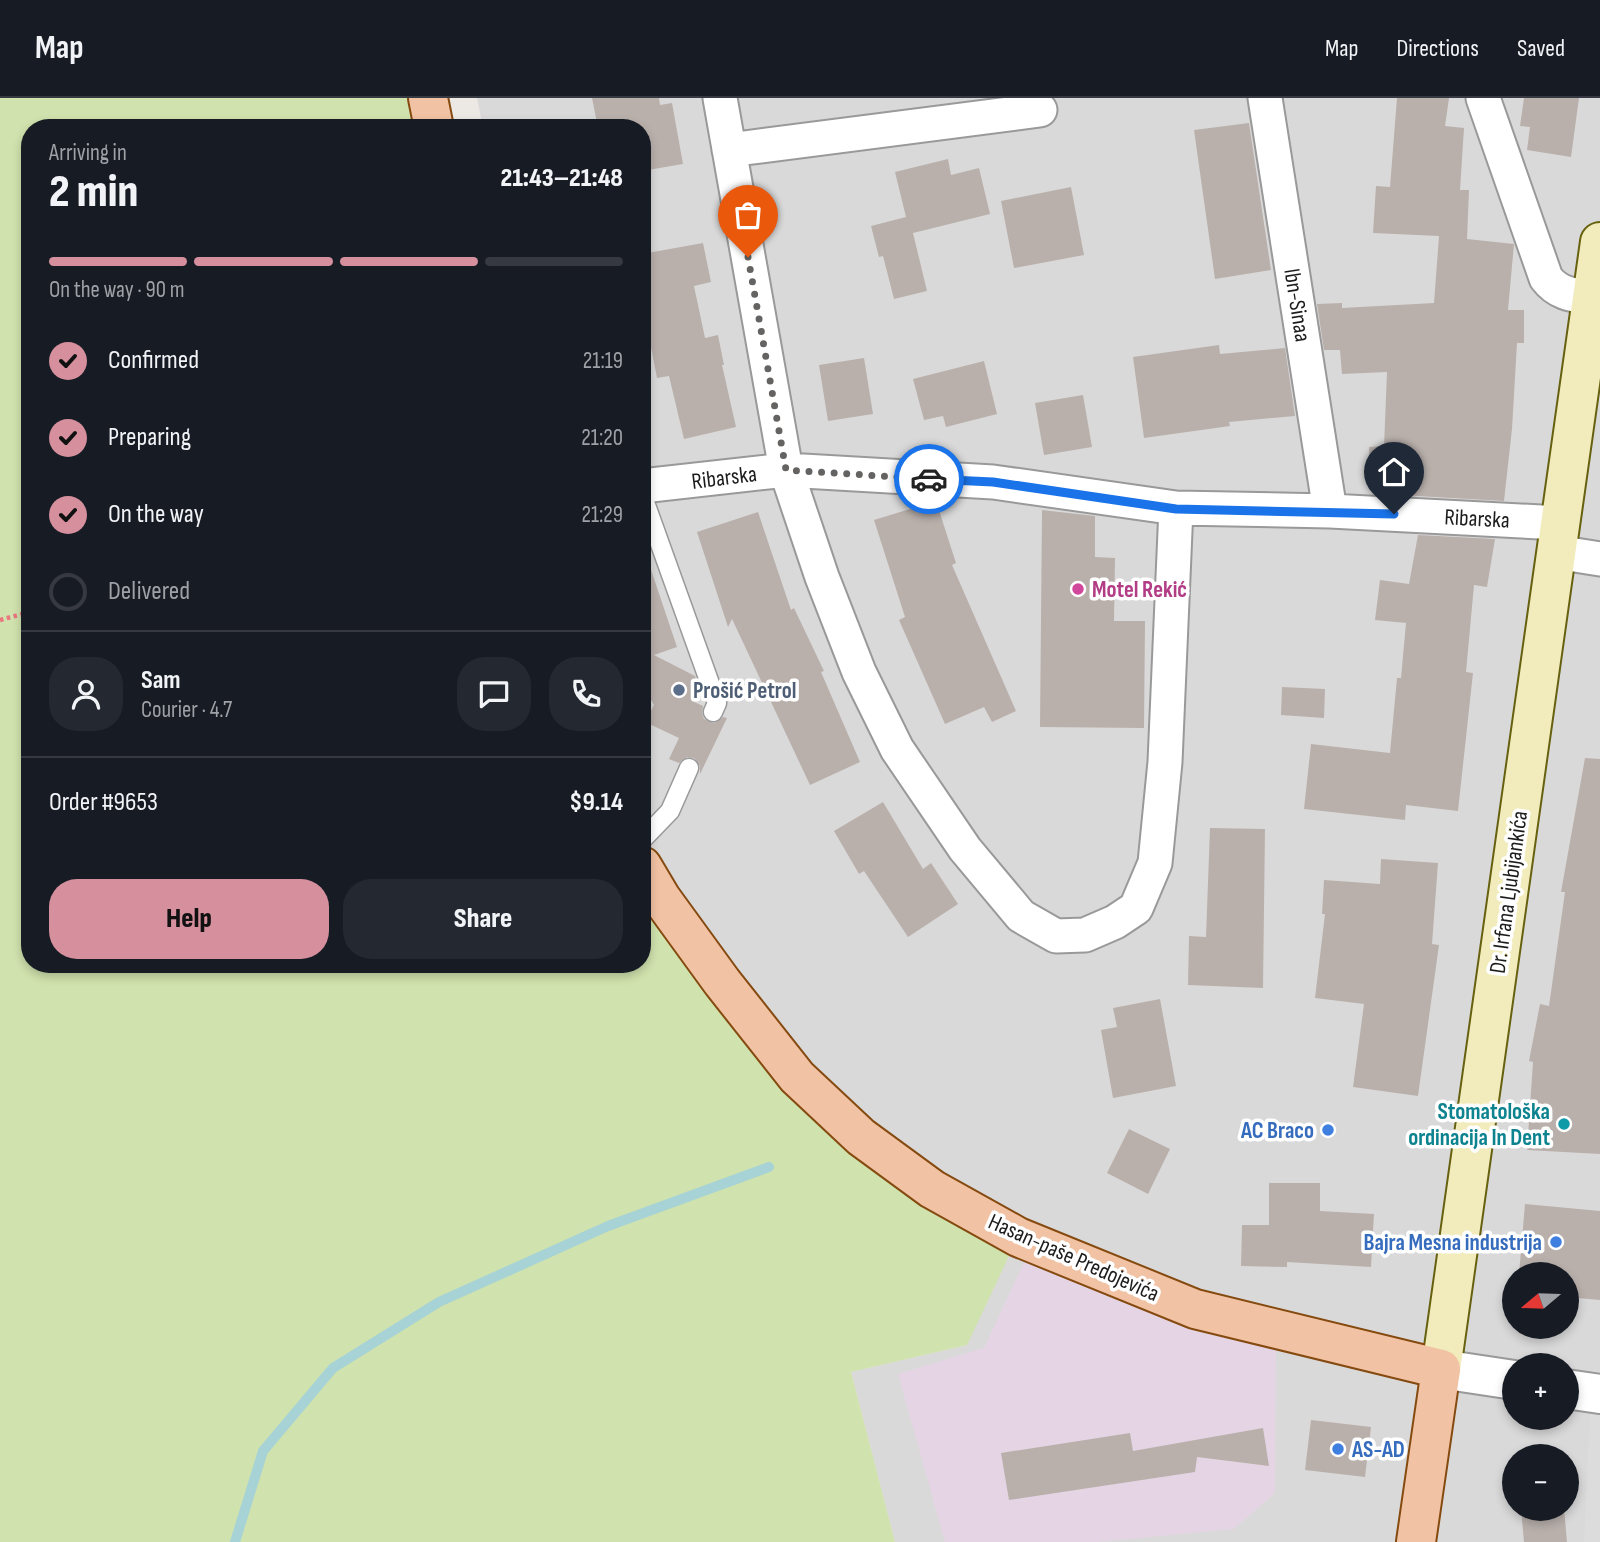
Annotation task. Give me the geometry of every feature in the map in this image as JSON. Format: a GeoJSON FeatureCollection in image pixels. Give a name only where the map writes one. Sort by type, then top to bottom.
{"type":"FeatureCollection","features":[{"type":"Feature","properties":{"kind":"main road"},"geometry":{"type":"LineString","coordinates":[[428,98],[432,119]]}},
{"type":"Feature","properties":{"kind":"main road","name":"Dr. Irfana Ljubijankića"},"geometry":{"type":"LineString","coordinates":[[1416,1542],[1600,242]]}},
{"type":"Feature","properties":{"kind":"main road","name":"Hasan-paše Predojevića"},"geometry":{"type":"LineString","coordinates":[[651,881],[722,982],[797,1077],[860,1137],[932,1189],[1018,1237],[1195,1310],[1441,1369]]}},
{"type":"Feature","properties":{"kind":"street"},"geometry":{"type":"LineString","coordinates":[[720,98],[786,470],[822,577],[859,672],[897,749],[965,849],[1021,916],[1056,936],[1085,934],[1115,922],[1136,908],[1155,863],[1166,762],[1176,509]]}},
{"type":"Feature","properties":{"kind":"street","name":"Ibn-Sinaa"},"geometry":{"type":"LineString","coordinates":[[1265,98],[1330,511]]}},
{"type":"Feature","properties":{"kind":"street"},"geometry":{"type":"LineString","coordinates":[[1483,98],[1546,278],[1553,288],[1563,293],[1592,298]]}},
{"type":"Feature","properties":{"kind":"street"},"geometry":{"type":"LineString","coordinates":[[729,150],[1040,110]]}},
{"type":"Feature","properties":{"kind":"street","name":"Ribarska"},"geometry":{"type":"LineString","coordinates":[[651,485],[786,470],[993,482],[1176,509],[1330,511],[1558,537],[1600,559]]}},
{"type":"Feature","properties":{"kind":"street"},"geometry":{"type":"LineString","coordinates":[[1441,1369],[1502,1378]]}},
{"type":"Feature","properties":{"kind":"street"},"geometry":{"type":"LineString","coordinates":[[1579,1391],[1600,1394]]}},
{"type":"Feature","properties":{"kind":"lane"},"geometry":{"type":"LineString","coordinates":[[651,519],[717,703],[713,712]]}},
{"type":"Feature","properties":{"kind":"lane"},"geometry":{"type":"LineString","coordinates":[[651,831],[670,811],[689,768]]}},
{"type":"Feature","properties":{"kind":"path"},"geometry":{"type":"LineString","coordinates":[[0,620],[21,614]]}},
{"type":"Feature","properties":{"kind":"shaded area"},"geometry":{"type":"Polygon","coordinates":[[[477,98],[1600,98],[1600,1542],[895,1542],[851,1372],[967,1345],[861,1137],[651,871],[651,119],[481,119],[477,98]]]}},
{"type":"Feature","properties":{"kind":"shaded area"},"geometry":{"type":"Polygon","coordinates":[[[1033,1243],[1276,1330],[1275,1493],[1234,1529],[1097,1542],[945,1542],[898,1374],[984,1348],[1033,1243]]]}},
{"type":"Feature","properties":{"kind":"shaded area"},"geometry":{"type":"Polygon","coordinates":[[[1591,1393],[1600,1394],[1600,1542],[1584,1542],[1591,1393]]]}},
{"type":"Feature","properties":{"kind":"green space"},"geometry":{"type":"Polygon","coordinates":[[[0,98],[428,98],[432,119],[21,119],[21,973],[651,973],[651,873],[797,1077],[1018,1237],[967,1345],[851,1372],[895,1542],[0,1542],[0,98]]]}},
{"type":"Feature","properties":{"kind":"building"},"geometry":{"type":"Polygon","coordinates":[[[592,98],[659,98],[660,105],[672,103],[683,164],[651,169],[651,119],[596,119],[592,98]]]}},
{"type":"Feature","properties":{"kind":"building"},"geometry":{"type":"Polygon","coordinates":[[[1397,98],[1449,98],[1445,126],[1464,128],[1460,190],[1469,190],[1467,239],[1514,244],[1508,310],[1524,310],[1524,343],[1517,343],[1504,501],[1400,495],[1401,477],[1370,478],[1369,447],[1384,446],[1387,372],[1342,374],[1340,350],[1324,350],[1317,304],[1342,303],[1342,308],[1434,303],[1439,236],[1373,233],[1376,186],[1390,187],[1397,98]]]}},
{"type":"Feature","properties":{"kind":"building"},"geometry":{"type":"Polygon","coordinates":[[[1524,98],[1579,98],[1571,157],[1527,150],[1530,127],[1520,126],[1524,98]]]}},
{"type":"Feature","properties":{"kind":"building"},"geometry":{"type":"Polygon","coordinates":[[[1249,123],[1271,270],[1215,279],[1194,130],[1249,123]]]}},
{"type":"Feature","properties":{"kind":"building"},"geometry":{"type":"Polygon","coordinates":[[[948,159],[951,175],[979,168],[990,214],[913,233],[927,291],[894,299],[883,256],[879,257],[871,226],[906,217],[895,172],[948,159]]]}},
{"type":"Feature","properties":{"kind":"building"},"geometry":{"type":"Polygon","coordinates":[[[1071,187],[1084,255],[1014,268],[1001,201],[1071,187]]]}},
{"type":"Feature","properties":{"kind":"building"},"geometry":{"type":"Polygon","coordinates":[[[703,243],[711,282],[694,286],[705,338],[718,335],[736,427],[684,439],[669,376],[657,378],[651,347],[651,252],[703,243]]]}},
{"type":"Feature","properties":{"kind":"building"},"geometry":{"type":"Polygon","coordinates":[[[1219,345],[1220,354],[1285,348],[1295,416],[1229,422],[1230,426],[1144,438],[1133,357],[1219,345]]]}},
{"type":"Feature","properties":{"kind":"building"},"geometry":{"type":"Polygon","coordinates":[[[864,358],[873,414],[828,421],[819,365],[864,358]]]}},
{"type":"Feature","properties":{"kind":"building"},"geometry":{"type":"Polygon","coordinates":[[[984,361],[997,414],[946,427],[943,416],[924,420],[913,379],[984,361]]]}},
{"type":"Feature","properties":{"kind":"building"},"geometry":{"type":"Polygon","coordinates":[[[1083,395],[1092,447],[1044,455],[1035,403],[1083,395]]]}},
{"type":"Feature","properties":{"kind":"building"},"geometry":{"type":"Polygon","coordinates":[[[936,501],[956,563],[952,565],[1016,711],[992,722],[984,707],[945,724],[899,620],[905,617],[874,520],[936,501]]]}},
{"type":"Feature","properties":{"kind":"building","name":"Motel Rekić"},"geometry":{"type":"Polygon","coordinates":[[[1042,510],[1095,516],[1095,557],[1115,558],[1114,621],[1145,621],[1144,728],[1040,727],[1042,510]]]}},
{"type":"Feature","properties":{"kind":"building"},"geometry":{"type":"Polygon","coordinates":[[[758,512],[791,610],[794,608],[824,671],[821,672],[860,762],[810,785],[732,619],[728,627],[697,532],[758,512]]]}},
{"type":"Feature","properties":{"kind":"building"},"geometry":{"type":"Polygon","coordinates":[[[1418,535],[1495,539],[1487,587],[1474,585],[1466,672],[1473,673],[1458,811],[1406,805],[1405,820],[1304,809],[1311,744],[1390,753],[1397,678],[1401,678],[1406,623],[1375,620],[1380,580],[1409,584],[1418,535]]]}},
{"type":"Feature","properties":{"kind":"building","name":"Prošić Petrol"},"geometry":{"type":"Polygon","coordinates":[[[651,570],[677,647],[654,655],[695,676],[699,687],[692,701],[703,706],[704,719],[714,723],[723,717],[727,718],[700,774],[700,766],[694,758],[687,757],[679,763],[669,759],[679,738],[651,725],[651,711],[654,705],[651,700],[651,570]]]}},
{"type":"Feature","properties":{"kind":"building"},"geometry":{"type":"Polygon","coordinates":[[[1282,687],[1325,689],[1324,718],[1281,715],[1282,687]]]}},
{"type":"Feature","properties":{"kind":"building"},"geometry":{"type":"Polygon","coordinates":[[[1585,758],[1600,759],[1600,1154],[1527,1150],[1533,1062],[1529,1061],[1540,1004],[1549,1006],[1565,892],[1561,892],[1585,758]]]}},
{"type":"Feature","properties":{"kind":"building"},"geometry":{"type":"Polygon","coordinates":[[[883,802],[923,869],[931,863],[958,904],[908,937],[864,871],[859,874],[834,831],[883,802]]]}},
{"type":"Feature","properties":{"kind":"building"},"geometry":{"type":"Polygon","coordinates":[[[1210,828],[1265,829],[1263,988],[1188,985],[1189,936],[1206,937],[1210,828]]]}},
{"type":"Feature","properties":{"kind":"building"},"geometry":{"type":"Polygon","coordinates":[[[1381,859],[1438,863],[1432,944],[1439,945],[1418,1096],[1353,1087],[1364,1004],[1315,998],[1325,914],[1322,914],[1324,880],[1380,884],[1381,859]]]}},
{"type":"Feature","properties":{"kind":"building"},"geometry":{"type":"Polygon","coordinates":[[[1160,999],[1176,1086],[1113,1098],[1101,1030],[1117,1027],[1113,1008],[1160,999]]]}},
{"type":"Feature","properties":{"kind":"building"},"geometry":{"type":"Polygon","coordinates":[[[1129,1129],[1170,1149],[1148,1194],[1107,1173],[1129,1129]]]}},
{"type":"Feature","properties":{"kind":"building"},"geometry":{"type":"Polygon","coordinates":[[[1269,1183],[1320,1183],[1320,1211],[1374,1214],[1371,1267],[1287,1262],[1287,1267],[1241,1266],[1242,1225],[1269,1225],[1269,1183]]]}},
{"type":"Feature","properties":{"kind":"building","name":"Bajra Mesna industrija"},"geometry":{"type":"Polygon","coordinates":[[[1525,1204],[1600,1211],[1600,1300],[1579,1298],[1579,1262],[1520,1262],[1525,1204]]]}},
{"type":"Feature","properties":{"kind":"building","name":"AS-AD"},"geometry":{"type":"Polygon","coordinates":[[[1311,1420],[1371,1427],[1365,1477],[1305,1470],[1311,1420]]]}},
{"type":"Feature","properties":{"kind":"building"},"geometry":{"type":"Polygon","coordinates":[[[1263,1428],[1269,1466],[1197,1457],[1195,1472],[1009,1500],[1001,1453],[1130,1433],[1133,1451],[1263,1428]]]}},
{"type":"Feature","properties":{"kind":"building"},"geometry":{"type":"Polygon","coordinates":[[[1522,1521],[1565,1521],[1567,1542],[1524,1542],[1522,1521]]]}},
{"type":"Feature","properties":{"kind":"waterway"},"geometry":{"type":"LineString","coordinates":[[235,1542],[263,1451],[333,1368],[439,1302],[608,1226],[769,1167]]}},
{"type":"Feature","properties":{"kind":"way so far"},"geometry":{"type":"LineString","coordinates":[[748,257],[786,470],[929,479]]}},
{"type":"Feature","properties":{"kind":"place","name":"Motel Rekić"},"geometry":{"type":"Point","coordinates":[1078,589]}},
{"type":"Feature","properties":{"kind":"place","name":"Prošić Petrol"},"geometry":{"type":"Point","coordinates":[679,690]}},
{"type":"Feature","properties":{"kind":"place","name":"Stomatološka ordinacija In Dent"},"geometry":{"type":"Point","coordinates":[1564,1124]}},
{"type":"Feature","properties":{"kind":"place","name":"AC Braco"},"geometry":{"type":"Point","coordinates":[1328,1130]}},
{"type":"Feature","properties":{"kind":"place","name":"Bajra Mesna industrija"},"geometry":{"type":"Point","coordinates":[1556,1242]}},
{"type":"Feature","properties":{"kind":"place","name":"AS-AD"},"geometry":{"type":"Point","coordinates":[1338,1449]}},
{"type":"Feature","properties":{"kind":"route"},"geometry":{"type":"LineString","coordinates":[[929,479],[993,482],[1176,509],[1394,514]]}}]}
